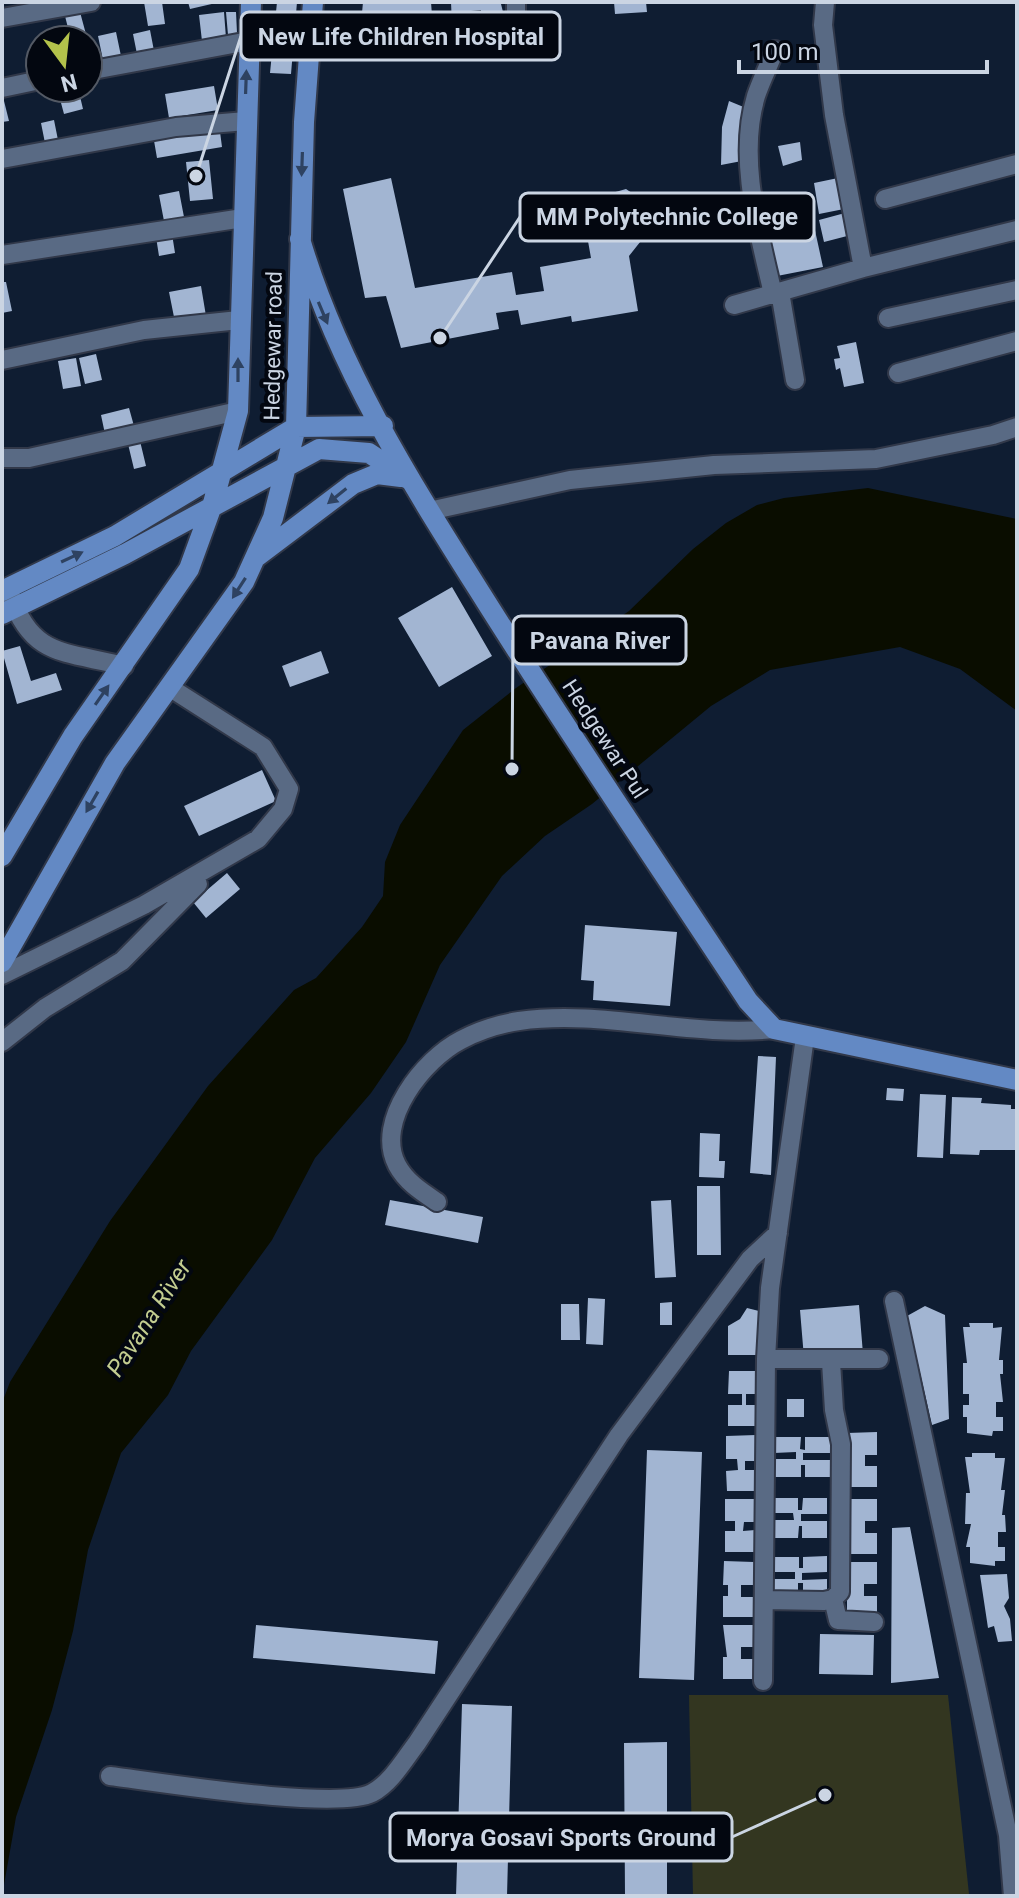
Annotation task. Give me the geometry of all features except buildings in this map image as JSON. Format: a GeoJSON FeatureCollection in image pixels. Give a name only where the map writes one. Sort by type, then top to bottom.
{"type":"FeatureCollection","features":[{"type":"Feature","properties":{"kind":"main road","name":"Hedgewar road"},"geometry":{"type":"LineString","coordinates":[[2,856],[11,828],[189,569],[213,503],[238,411],[251,2]]}},
{"type":"Feature","properties":{"kind":"main road","name":"Hedgewar road"},"geometry":{"type":"LineString","coordinates":[[2,962],[115,763],[244,582],[273,518],[296,427],[300,239],[313,2]]}},
{"type":"Feature","properties":{"kind":"main road","name":"Hedgewar Pul"},"geometry":{"type":"LineString","coordinates":[[300,239],[317,299],[338,349],[383,426],[408,479],[748,1001],[774,1029]]}},
{"type":"Feature","properties":{"kind":"main road"},"geometry":{"type":"LineString","coordinates":[[5,589],[115,536],[296,427],[383,426]]}},
{"type":"Feature","properties":{"kind":"main road"},"geometry":{"type":"LineString","coordinates":[[8,611],[125,554],[213,503],[319,449],[369,453],[408,479]]}},
{"type":"Feature","properties":{"kind":"main road"},"geometry":{"type":"LineString","coordinates":[[254,558],[353,484],[377,474],[408,479]]}},
{"type":"Feature","properties":{"kind":"main road"},"geometry":{"type":"LineString","coordinates":[[774,1029],[1017,1080]]}},
{"type":"Feature","properties":{"kind":"street"},"geometry":{"type":"LineString","coordinates":[[2,18],[91,2]]}},
{"type":"Feature","properties":{"kind":"street"},"geometry":{"type":"LineString","coordinates":[[516,2],[516,25]]}},
{"type":"Feature","properties":{"kind":"street"},"geometry":{"type":"LineString","coordinates":[[825,2],[823,25],[834,115],[863,268]]}},
{"type":"Feature","properties":{"kind":"street"},"geometry":{"type":"LineString","coordinates":[[104,68],[249,41]]}},
{"type":"Feature","properties":{"kind":"street"},"geometry":{"type":"LineString","coordinates":[[775,50],[755,98],[750,140],[754,208],[795,380]]}},
{"type":"Feature","properties":{"kind":"street"},"geometry":{"type":"LineString","coordinates":[[2,88],[24,83]]}},
{"type":"Feature","properties":{"kind":"street"},"geometry":{"type":"LineString","coordinates":[[2,159],[176,127],[246,121]]}},
{"type":"Feature","properties":{"kind":"street"},"geometry":{"type":"LineString","coordinates":[[885,199],[1017,164]]}},
{"type":"Feature","properties":{"kind":"street"},"geometry":{"type":"LineString","coordinates":[[2,255],[243,218]]}},
{"type":"Feature","properties":{"kind":"street"},"geometry":{"type":"LineString","coordinates":[[734,305],[863,268],[1017,230]]}},
{"type":"Feature","properties":{"kind":"street"},"geometry":{"type":"LineString","coordinates":[[888,318],[1017,290]]}},
{"type":"Feature","properties":{"kind":"street"},"geometry":{"type":"LineString","coordinates":[[2,360],[144,330],[239,320]]}},
{"type":"Feature","properties":{"kind":"street"},"geometry":{"type":"LineString","coordinates":[[898,373],[1017,341]]}},
{"type":"Feature","properties":{"kind":"street"},"geometry":{"type":"LineString","coordinates":[[2,458],[29,458],[238,411]]}},
{"type":"Feature","properties":{"kind":"street"},"geometry":{"type":"LineString","coordinates":[[429,511],[570,480],[714,465],[876,459],[993,435],[1017,427]]}},
{"type":"Feature","properties":{"kind":"street"},"geometry":{"type":"LineString","coordinates":[[5,589],[8,611],[45,647],[124,666]]}},
{"type":"Feature","properties":{"kind":"street"},"geometry":{"type":"LineString","coordinates":[[2,975],[214,868],[258,839],[283,809],[289,789],[263,747],[169,687]]}},
{"type":"Feature","properties":{"kind":"street"},"geometry":{"type":"LineString","coordinates":[[2,1042],[45,1008],[122,961],[214,868]]}},
{"type":"Feature","properties":{"kind":"street"},"geometry":{"type":"LineString","coordinates":[[437,1202],[405,1177],[396,1163],[390,1140],[396,1118],[416,1077],[462,1039],[501,1025],[539,1019],[718,1033],[774,1029]]}},
{"type":"Feature","properties":{"kind":"street"},"geometry":{"type":"LineString","coordinates":[[763,1681],[766,1359],[778,1233],[805,1037]]}},
{"type":"Feature","properties":{"kind":"street"},"geometry":{"type":"LineString","coordinates":[[110,1776],[330,1801],[370,1794],[386,1783],[417,1743],[619,1435],[750,1259],[778,1233]]}},
{"type":"Feature","properties":{"kind":"street"},"geometry":{"type":"LineString","coordinates":[[894,1301],[1008,1835],[1013,1896]]}},
{"type":"Feature","properties":{"kind":"street"},"geometry":{"type":"LineString","coordinates":[[766,1359],[831,1362],[879,1359]]}},
{"type":"Feature","properties":{"kind":"street"},"geometry":{"type":"LineString","coordinates":[[765,1600],[833,1599],[840,1592],[841,1456],[831,1362]]}},
{"type":"Feature","properties":{"kind":"street"},"geometry":{"type":"LineString","coordinates":[[833,1599],[838,1620],[874,1622]]}},
{"type":"Feature","properties":{"kind":"green space"},"geometry":{"type":"Polygon","coordinates":[[[689,1695],[948,1695],[969,1894],[693,1896],[689,1695]]]}},
{"type":"Feature","properties":{"kind":"water"},"geometry":{"type":"Polygon","coordinates":[[[868,488],[1017,519],[1017,711],[960,669],[900,647],[770,670],[711,706],[592,804],[545,836],[502,876],[440,965],[406,1042],[371,1093],[315,1158],[272,1240],[191,1351],[168,1395],[121,1453],[88,1550],[73,1631],[52,1710],[16,1817],[2,1896],[2,1403],[10,1382],[110,1221],[208,1086],[294,990],[316,978],[362,927],[383,896],[385,862],[400,825],[463,730],[516,688],[629,611],[693,549],[726,523],[757,505],[784,498],[868,488]]]}},
{"type":"Feature","properties":{"kind":"place","name":"New Life Children Hospital"},"geometry":{"type":"Point","coordinates":[196,176]}},
{"type":"Feature","properties":{"kind":"place","name":"MM Polytechnic College"},"geometry":{"type":"Point","coordinates":[440,338]}},
{"type":"Feature","properties":{"kind":"place","name":"Pavana River"},"geometry":{"type":"Point","coordinates":[512,769]}},
{"type":"Feature","properties":{"kind":"place","name":"Morya Gosavi Sports Ground"},"geometry":{"type":"Point","coordinates":[825,1795]}}]}
